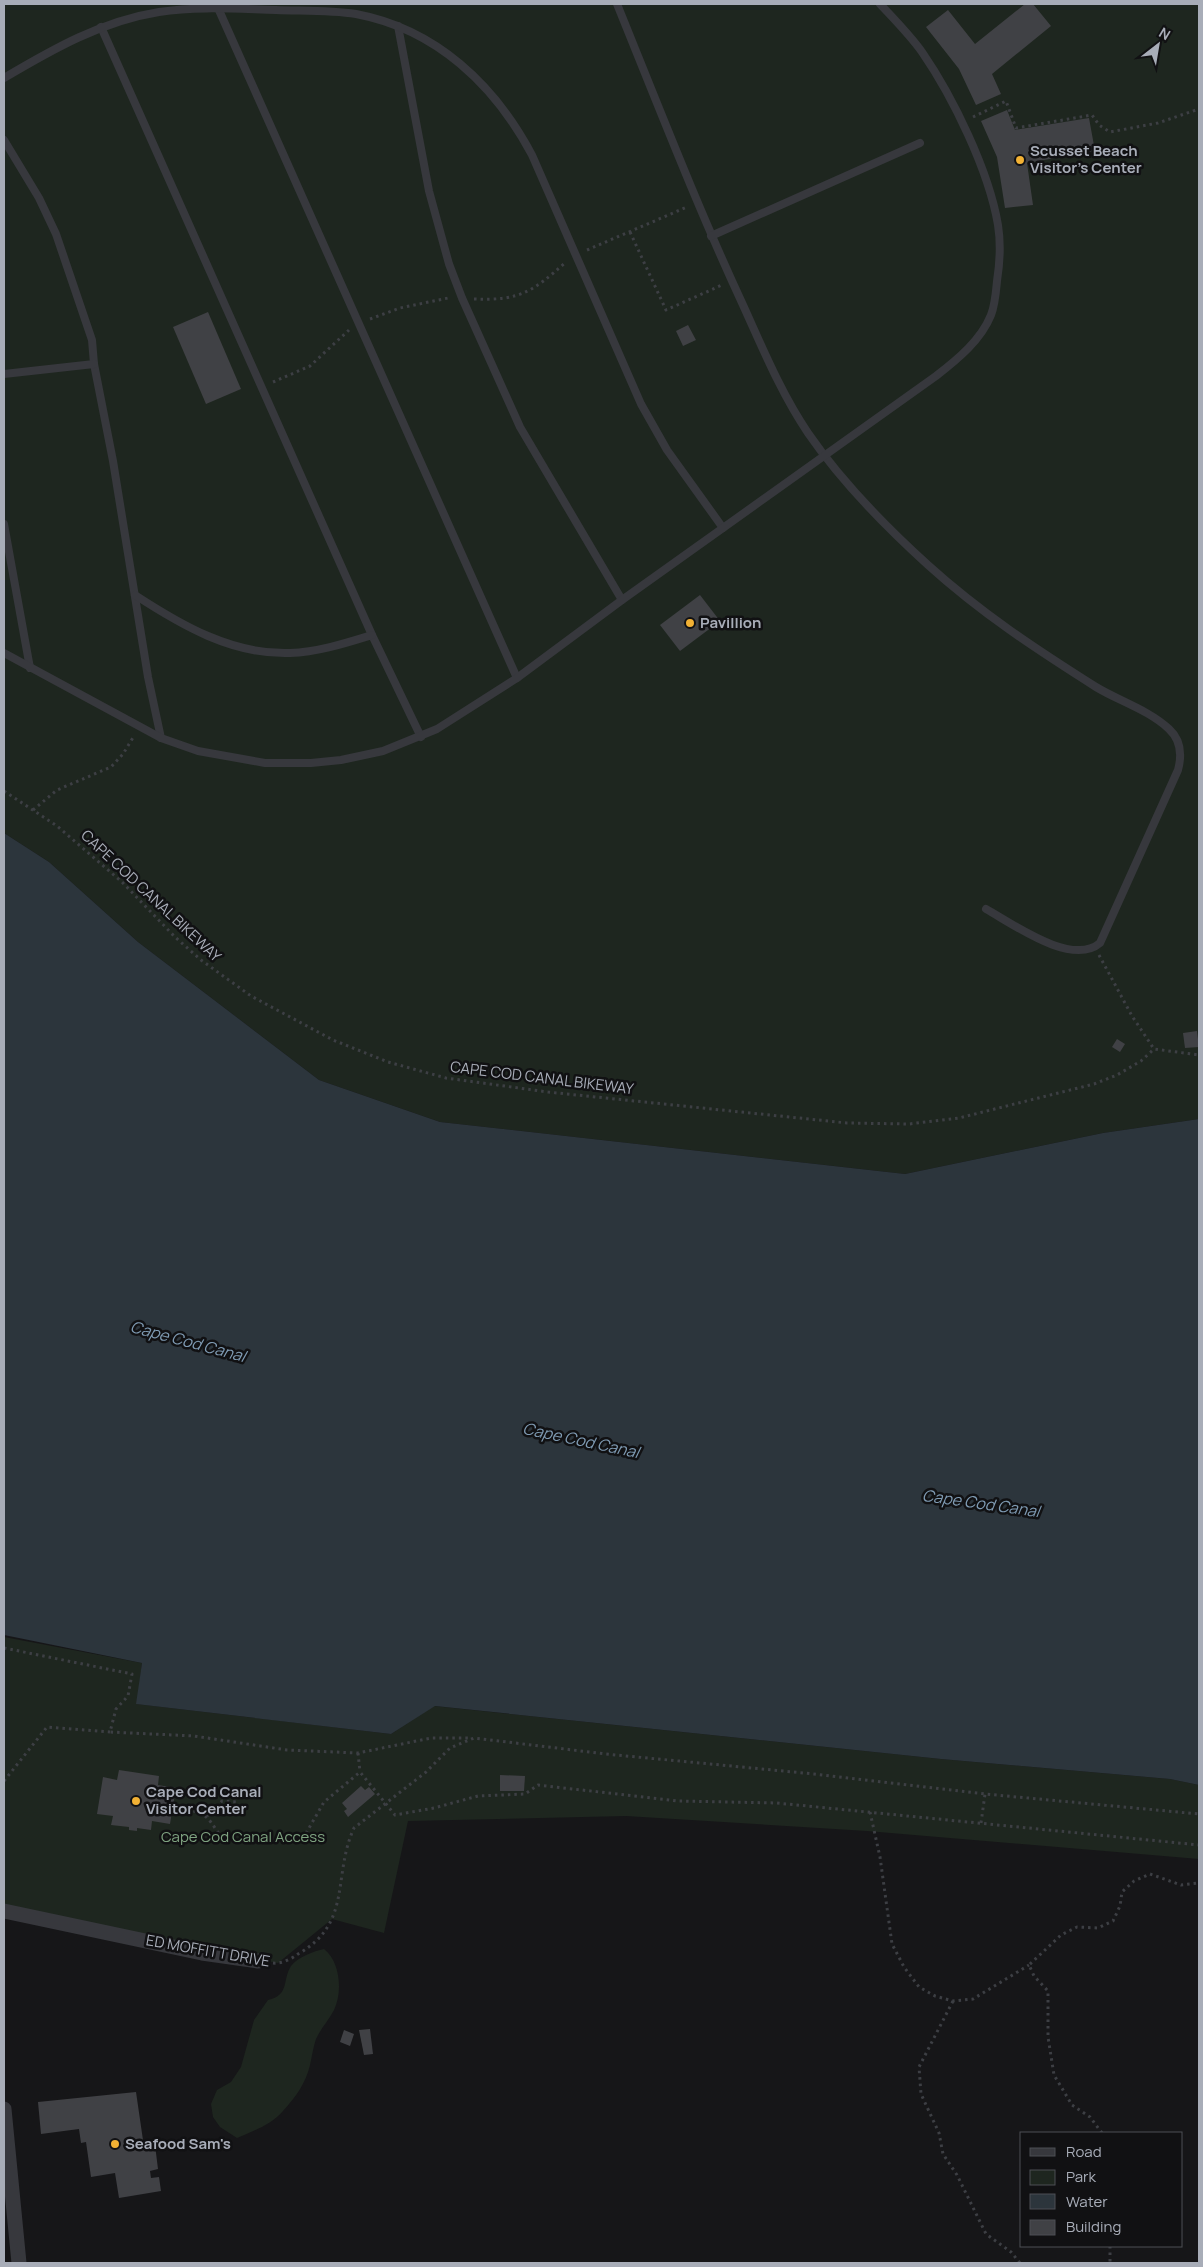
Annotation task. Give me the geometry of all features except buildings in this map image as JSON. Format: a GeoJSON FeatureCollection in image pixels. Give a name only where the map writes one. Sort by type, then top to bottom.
{"type":"FeatureCollection","features":[{"type":"Feature","properties":{"kind":"street","name":"ED MOFFITT DRIVE"},"geometry":{"type":"LineString","coordinates":[[4,1911],[202,1953],[258,1962]]}},
{"type":"Feature","properties":{"kind":"street"},"geometry":{"type":"LineString","coordinates":[[4,2110],[19,2263]]}},
{"type":"Feature","properties":{"kind":"lane"},"geometry":{"type":"LineString","coordinates":[[617,4],[711,236],[790,403],[810,436],[857,492],[906,543],[959,592],[996,622],[1036,650],[1104,692],[1154,717],[1169,729],[1177,739],[1180,750],[1178,770],[1105,936],[1095,947],[1073,950],[1051,944],[986,909]]}},
{"type":"Feature","properties":{"kind":"lane"},"geometry":{"type":"LineString","coordinates":[[4,653],[139,728],[160,738],[198,751],[239,760],[265,763],[311,763],[365,756],[421,737],[437,729],[517,678],[622,600],[955,362],[984,330],[992,313],[999,262],[998,224],[981,169],[962,123],[939,79],[922,52],[880,4]]}},
{"type":"Feature","properties":{"kind":"lane"},"geometry":{"type":"LineString","coordinates":[[218,8],[517,678]]}},
{"type":"Feature","properties":{"kind":"lane"},"geometry":{"type":"LineString","coordinates":[[4,78],[55,48],[101,27],[158,12],[218,8],[331,11],[370,18],[398,26],[443,50],[465,66],[498,102],[520,132],[532,155],[641,404],[667,450],[723,528]]}},
{"type":"Feature","properties":{"kind":"lane"},"geometry":{"type":"LineString","coordinates":[[398,26],[429,191],[446,255],[462,298],[520,427],[622,600]]}},
{"type":"Feature","properties":{"kind":"lane"},"geometry":{"type":"LineString","coordinates":[[101,27],[372,635],[421,737]]}},
{"type":"Feature","properties":{"kind":"lane"},"geometry":{"type":"LineString","coordinates":[[4,140],[39,198],[56,234],[92,340],[94,364],[113,461],[160,738]]}},
{"type":"Feature","properties":{"kind":"lane"},"geometry":{"type":"LineString","coordinates":[[711,236],[920,143]]}},
{"type":"Feature","properties":{"kind":"lane"},"geometry":{"type":"LineString","coordinates":[[4,374],[94,364]]}},
{"type":"Feature","properties":{"kind":"lane"},"geometry":{"type":"LineString","coordinates":[[4,524],[30,668]]}},
{"type":"Feature","properties":{"kind":"lane"},"geometry":{"type":"LineString","coordinates":[[135,595],[182,624],[204,635],[233,645],[260,651],[290,653],[317,650],[372,635]]}},
{"type":"Feature","properties":{"kind":"path"},"geometry":{"type":"LineString","coordinates":[[962,123],[1006,101],[1016,128],[1092,115],[1099,125],[1110,132],[1158,123],[1199,109]]}},
{"type":"Feature","properties":{"kind":"path"},"geometry":{"type":"LineString","coordinates":[[630,232],[666,310],[732,281]]}},
{"type":"Feature","properties":{"kind":"path"},"geometry":{"type":"LineString","coordinates":[[33,810],[57,790],[111,767],[123,754],[139,728]]}},
{"type":"Feature","properties":{"kind":"path","name":"CAPE COD CANAL BIKEWAY"},"geometry":{"type":"LineString","coordinates":[[4,791],[57,826],[84,848],[122,882],[175,938],[201,960],[251,996],[333,1040],[388,1062],[446,1078],[548,1092],[847,1122],[909,1124],[935,1122],[984,1112],[1094,1084],[1141,1061],[1154,1049]]}},
{"type":"Feature","properties":{"kind":"path"},"geometry":{"type":"LineString","coordinates":[[1095,947],[1132,1016],[1154,1049],[1199,1055]]}},
{"type":"Feature","properties":{"kind":"path"},"geometry":{"type":"LineString","coordinates":[[4,1648],[132,1674],[128,1696],[116,1709],[110,1732]]}},
{"type":"Feature","properties":{"kind":"path"},"geometry":{"type":"LineString","coordinates":[[4,1781],[47,1727],[194,1736],[287,1750],[358,1753],[431,1738],[474,1738],[606,1754],[814,1774],[985,1794],[1199,1814]]}},
{"type":"Feature","properties":{"kind":"path","name":"ED MOFFITT DRIVE"},"geometry":{"type":"LineString","coordinates":[[258,1962],[278,1964],[291,1959],[305,1950],[330,1926],[337,1908],[348,1842],[354,1828],[426,1772],[450,1748],[474,1738]]}},
{"type":"Feature","properties":{"kind":"path"},"geometry":{"type":"LineString","coordinates":[[358,1753],[360,1772],[396,1815],[434,1808],[478,1796],[526,1794],[538,1785],[678,1801],[776,1803],[1199,1845]]}},
{"type":"Feature","properties":{"kind":"path"},"geometry":{"type":"LineString","coordinates":[[281,1834],[305,1835],[324,1802],[360,1772]]}},
{"type":"Feature","properties":{"kind":"path"},"geometry":{"type":"LineString","coordinates":[[981,1823],[985,1794]]}},
{"type":"Feature","properties":{"kind":"path"},"geometry":{"type":"LineString","coordinates":[[207,1816],[222,1801],[236,1802]]}},
{"type":"Feature","properties":{"kind":"path"},"geometry":{"type":"LineString","coordinates":[[174,1808],[202,1812],[207,1816],[222,1838]]}},
{"type":"Feature","properties":{"kind":"path"},"geometry":{"type":"LineString","coordinates":[[870,1812],[882,1873],[892,1944],[904,1968],[919,1987],[935,1996],[953,2002],[973,1999],[1029,1965],[1061,1935],[1077,1927],[1098,1928],[1113,1920],[1120,1906],[1122,1892],[1134,1881],[1150,1874],[1181,1884],[1199,1883]]}},
{"type":"Feature","properties":{"kind":"path"},"geometry":{"type":"LineString","coordinates":[[1029,1965],[1034,1976],[1048,1991],[1048,2037],[1054,2075],[1072,2105],[1090,2117],[1101,2132]]}},
{"type":"Feature","properties":{"kind":"path"},"geometry":{"type":"LineString","coordinates":[[953,2002],[919,2068],[921,2094],[939,2133],[943,2154],[957,2175],[986,2234],[1012,2252],[1020,2263]]}},
{"type":"Feature","properties":{"kind":"path"},"geometry":{"type":"LineString","coordinates":[[1110,2247],[1110,2263]]}},
{"type":"Feature","properties":{"kind":"green space"},"geometry":{"type":"Polygon","coordinates":[[[4,4],[1199,4],[1199,1119],[1103,1133],[905,1174],[440,1122],[319,1080],[138,942],[49,862],[4,833],[4,4]]]}},
{"type":"Feature","properties":{"kind":"green space","name":"Cape Cod Canal Access"},"geometry":{"type":"Polygon","coordinates":[[[4,1637],[142,1663],[137,1704],[391,1734],[434,1706],[941,1759],[1170,1779],[1199,1785],[1199,1859],[867,1831],[626,1816],[408,1821],[384,1933],[332,1919],[278,1963],[109,1933],[4,1911],[4,1637]]]}},
{"type":"Feature","properties":{"kind":"green space"},"geometry":{"type":"Polygon","coordinates":[[[324,1949],[334,1961],[337,1969],[339,1986],[337,2003],[316,2039],[306,2078],[296,2095],[278,2116],[262,2127],[237,2138],[220,2127],[213,2117],[211,2104],[217,2090],[231,2082],[241,2067],[254,2020],[268,2000],[280,1995],[283,1991],[291,1966],[306,1955],[324,1949]]]}},
{"type":"Feature","properties":{"kind":"water","name":"Cape Cod Canal"},"geometry":{"type":"Polygon","coordinates":[[[4,833],[49,862],[138,942],[319,1080],[440,1122],[905,1174],[1103,1133],[1199,1119],[1199,1785],[1170,1779],[941,1759],[435,1706],[391,1734],[136,1704],[142,1663],[4,1635],[4,833]]]}},
{"type":"Feature","properties":{"kind":"place","name":"Scusset Beach Visitor's Center"},"geometry":{"type":"Point","coordinates":[1020,160]}},
{"type":"Feature","properties":{"kind":"place","name":"Pavillion"},"geometry":{"type":"Point","coordinates":[690,623]}},
{"type":"Feature","properties":{"kind":"place","name":"Cape Cod Canal Visitor Center"},"geometry":{"type":"Point","coordinates":[136,1801]}},
{"type":"Feature","properties":{"kind":"place","name":"Seafood Sam's"},"geometry":{"type":"Point","coordinates":[115,2144]}}]}
